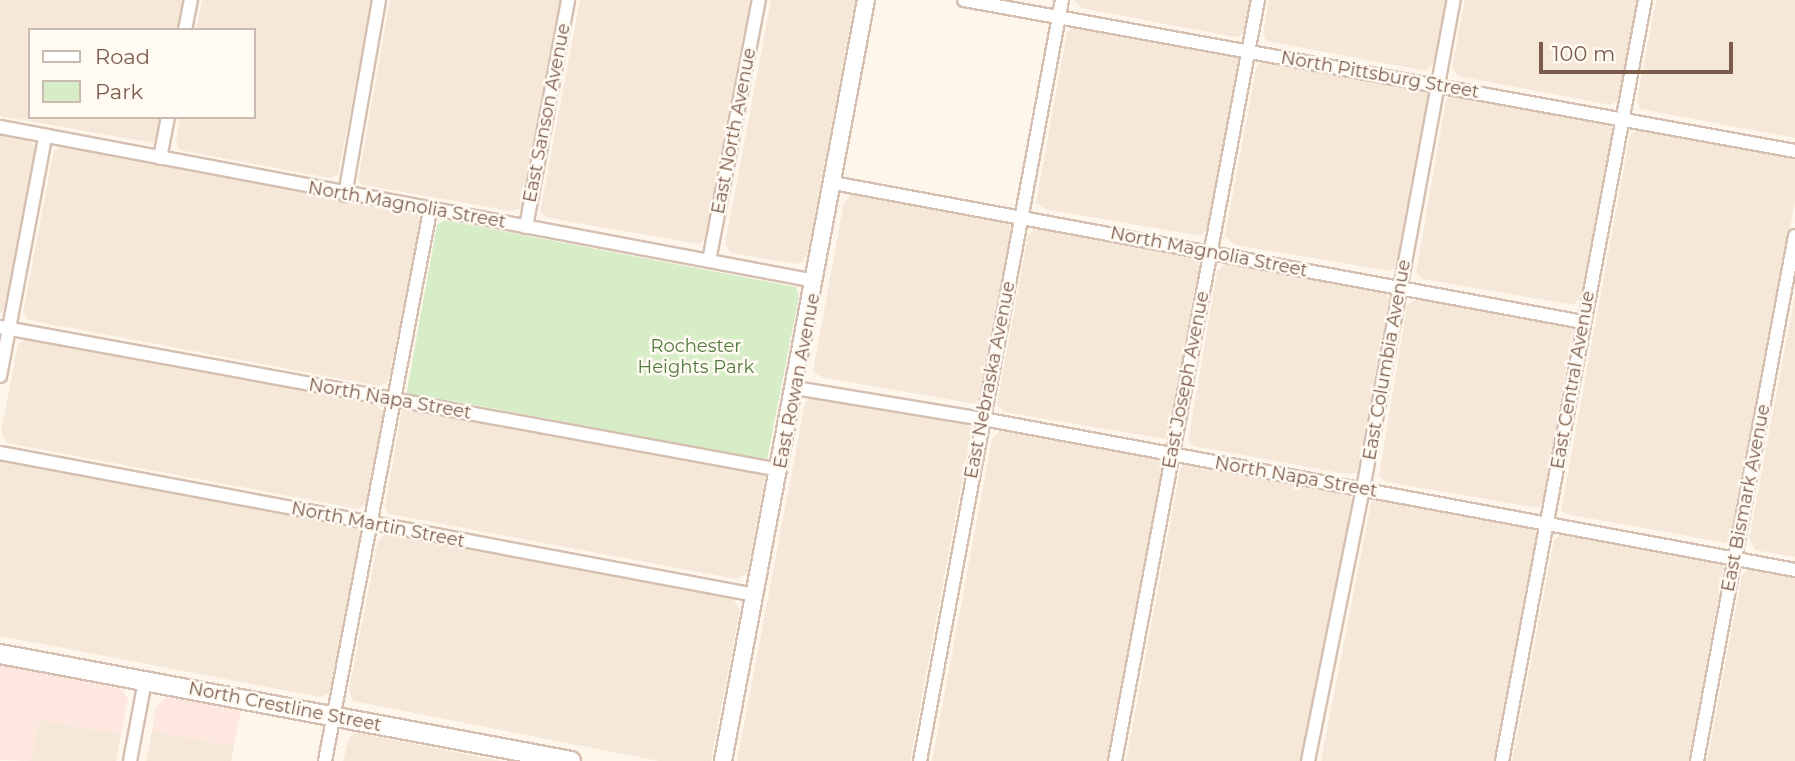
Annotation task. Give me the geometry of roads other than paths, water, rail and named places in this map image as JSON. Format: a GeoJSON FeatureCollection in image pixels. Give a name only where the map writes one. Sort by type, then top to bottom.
{"type":"FeatureCollection","features":[{"type":"Feature","properties":{"kind":"main road","name":"North Crestline Street"},"geometry":{"type":"LineString","coordinates":[[0,654],[333,716],[518,756],[571,761]]}},
{"type":"Feature","properties":{"kind":"street"},"geometry":{"type":"LineString","coordinates":[[185,28],[191,0]]}},
{"type":"Feature","properties":{"kind":"street"},"geometry":{"type":"LineString","coordinates":[[345,195],[379,0]]}},
{"type":"Feature","properties":{"kind":"street","name":"East Sanson Avenue"},"geometry":{"type":"LineString","coordinates":[[526,227],[568,0]]}},
{"type":"Feature","properties":{"kind":"street","name":"East North Avenue"},"geometry":{"type":"LineString","coordinates":[[709,261],[759,0]]}},
{"type":"Feature","properties":{"kind":"street","name":"East Rowan Avenue"},"geometry":{"type":"LineString","coordinates":[[723,761],[780,470],[866,0]]}},
{"type":"Feature","properties":{"kind":"street","name":"North Pittsburg Street"},"geometry":{"type":"LineString","coordinates":[[964,0],[1795,151]]}},
{"type":"Feature","properties":{"kind":"street","name":"East Nebraska Avenue"},"geometry":{"type":"LineString","coordinates":[[920,761],[1062,0]]}},
{"type":"Feature","properties":{"kind":"street","name":"East Joseph Avenue"},"geometry":{"type":"LineString","coordinates":[[1115,761],[1258,0]]}},
{"type":"Feature","properties":{"kind":"street","name":"East Columbia Avenue"},"geometry":{"type":"LineString","coordinates":[[1308,761],[1363,489],[1454,0]]}},
{"type":"Feature","properties":{"kind":"street","name":"East Central Avenue"},"geometry":{"type":"LineString","coordinates":[[1502,761],[1645,0]]}},
{"type":"Feature","properties":{"kind":"street"},"geometry":{"type":"LineString","coordinates":[[160,158],[168,119]]}},
{"type":"Feature","properties":{"kind":"street","name":"North Magnolia Street"},"geometry":{"type":"LineString","coordinates":[[0,127],[45,138],[429,211],[815,281]]}},
{"type":"Feature","properties":{"kind":"street"},"geometry":{"type":"LineString","coordinates":[[0,376],[4,328],[45,138]]}},
{"type":"Feature","properties":{"kind":"street","name":"North Magnolia Street"},"geometry":{"type":"LineString","coordinates":[[833,183],[1583,322]]}},
{"type":"Feature","properties":{"kind":"street"},"geometry":{"type":"LineString","coordinates":[[325,761],[429,211]]}},
{"type":"Feature","properties":{"kind":"street","name":"East Bismark Avenue"},"geometry":{"type":"LineString","coordinates":[[1697,761],[1795,236]]}},
{"type":"Feature","properties":{"kind":"street","name":"North Napa Street"},"geometry":{"type":"LineString","coordinates":[[4,328],[780,470]]}},
{"type":"Feature","properties":{"kind":"street","name":"North Napa Street"},"geometry":{"type":"LineString","coordinates":[[795,388],[983,419],[1795,570]]}},
{"type":"Feature","properties":{"kind":"street","name":"North Martin Street"},"geometry":{"type":"LineString","coordinates":[[0,453],[755,595]]}},
{"type":"Feature","properties":{"kind":"street"},"geometry":{"type":"LineString","coordinates":[[130,761],[145,681]]}},
{"type":"Feature","properties":{"kind":"park label","name":"Rochester Heights Park"},"geometry":{"type":"Point","coordinates":[696,357]}}]}
